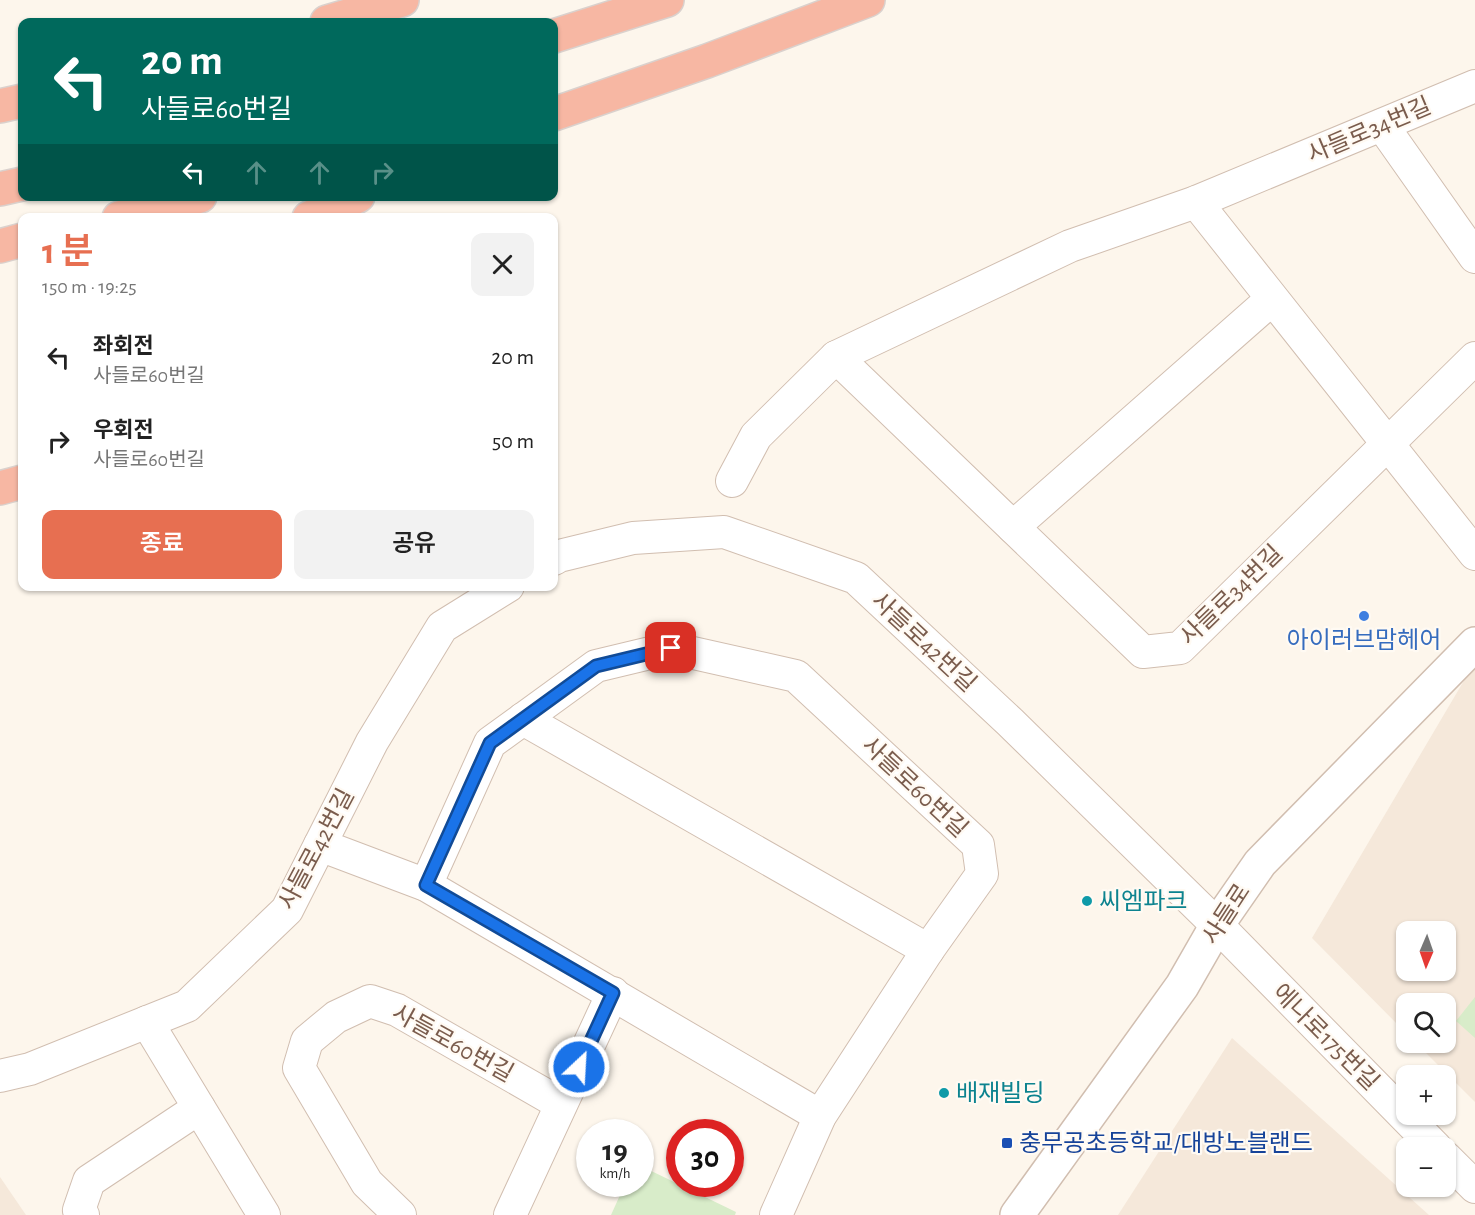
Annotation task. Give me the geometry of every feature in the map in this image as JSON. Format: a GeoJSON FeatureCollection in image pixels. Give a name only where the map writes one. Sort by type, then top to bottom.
{"type":"FeatureCollection","features":[{"type":"Feature","properties":{"kind":"highway"},"geometry":{"type":"LineString","coordinates":[[341,18],[402,0]]}},
{"type":"Feature","properties":{"kind":"highway"},"geometry":{"type":"LineString","coordinates":[[558,35],[666,0]]}},
{"type":"Feature","properties":{"kind":"highway"},"geometry":{"type":"LineString","coordinates":[[558,95],[861,0]]}},
{"type":"Feature","properties":{"kind":"highway"},"geometry":{"type":"LineString","coordinates":[[558,113],[707,61],[868,0]]}},
{"type":"Feature","properties":{"kind":"highway"},"geometry":{"type":"LineString","coordinates":[[0,106],[18,102]]}},
{"type":"Feature","properties":{"kind":"highway"},"geometry":{"type":"LineString","coordinates":[[0,189],[18,185]]}},
{"type":"Feature","properties":{"kind":"highway"},"geometry":{"type":"LineString","coordinates":[[137,213],[182,201]]}},
{"type":"Feature","properties":{"kind":"highway"},"geometry":{"type":"LineString","coordinates":[[320,213],[347,201]]}},
{"type":"Feature","properties":{"kind":"highway"},"geometry":{"type":"LineString","coordinates":[[0,246],[18,241]]}},
{"type":"Feature","properties":{"kind":"highway"},"geometry":{"type":"LineString","coordinates":[[0,488],[18,483]]}},
{"type":"Feature","properties":{"kind":"street","name":"사들로34번길"},"geometry":{"type":"LineString","coordinates":[[732,481],[756,436],[836,357],[1070,246],[1196,202],[1475,86]]}},
{"type":"Feature","properties":{"kind":"street"},"geometry":{"type":"LineString","coordinates":[[1382,125],[1475,257]]}},
{"type":"Feature","properties":{"kind":"street"},"geometry":{"type":"LineString","coordinates":[[1196,202],[1475,554]]}},
{"type":"Feature","properties":{"kind":"street"},"geometry":{"type":"LineString","coordinates":[[1013,527],[1272,299]]}},
{"type":"Feature","properties":{"kind":"street","name":"사들로34번길"},"geometry":{"type":"LineString","coordinates":[[836,357],[1143,652],[1180,648],[1475,358]]}},
{"type":"Feature","properties":{"kind":"street","name":"사들로42번길"},"geometry":{"type":"LineString","coordinates":[[558,557],[633,538],[724,532],[856,578],[1010,722],[1217,925]]}},
{"type":"Feature","properties":{"kind":"street","name":"사들로42번길"},"geometry":{"type":"LineString","coordinates":[[0,1076],[30,1069],[187,1006],[287,910],[372,742],[442,627],[500,591]]}},
{"type":"Feature","properties":{"kind":"street","name":"사들로"},"geometry":{"type":"LineString","coordinates":[[1017,1215],[1182,986],[1217,925],[1260,862],[1475,645]]}},
{"type":"Feature","properties":{"kind":"street","name":"사들로60번길"},"geometry":{"type":"LineString","coordinates":[[426,885],[490,743],[596,666],[671,648],[796,676],[978,845],[982,874],[928,950],[820,1116]]}},
{"type":"Feature","properties":{"kind":"street"},"geometry":{"type":"LineString","coordinates":[[523,720],[928,950]]}},
{"type":"Feature","properties":{"kind":"street"},"geometry":{"type":"LineString","coordinates":[[320,845],[426,885],[820,1116],[776,1215]]}},
{"type":"Feature","properties":{"kind":"street","name":"에나로175번길"},"geometry":{"type":"LineString","coordinates":[[1217,925],[1425,1137]]}},
{"type":"Feature","properties":{"kind":"street"},"geometry":{"type":"LineString","coordinates":[[510,1215],[613,993]]}},
{"type":"Feature","properties":{"kind":"street","name":"사들로60번길"},"geometry":{"type":"LineString","coordinates":[[400,1215],[367,1183],[299,1068],[307,1041],[336,1017],[370,1001],[397,1010],[561,1104]]}},
{"type":"Feature","properties":{"kind":"street"},"geometry":{"type":"LineString","coordinates":[[147,1022],[264,1215]]}},
{"type":"Feature","properties":{"kind":"street"},"geometry":{"type":"LineString","coordinates":[[82,1215],[79,1210],[89,1181],[199,1108]]}},
{"type":"Feature","properties":{"kind":"street"},"geometry":{"type":"LineString","coordinates":[[1456,1168],[1475,1187]]}},
{"type":"Feature","properties":{"kind":"shaded area"},"geometry":{"type":"Polygon","coordinates":[[[1475,662],[1475,1102],[1456,1083],[1456,1065],[1438,1065],[1426,1053],[1456,1053],[1456,993],[1396,993],[1396,1023],[1312,938],[1475,662]]]}},
{"type":"Feature","properties":{"kind":"shaded area"},"geometry":{"type":"Polygon","coordinates":[[[1232,1038],[1396,1185],[1396,1197],[1409,1197],[1429,1215],[1118,1215],[1232,1038]]]}},
{"type":"Feature","properties":{"kind":"shaded area"},"geometry":{"type":"Polygon","coordinates":[[[0,1177],[26,1215],[0,1215],[0,1177]]]}},
{"type":"Feature","properties":{"kind":"green space"},"geometry":{"type":"Polygon","coordinates":[[[1475,997],[1475,1038],[1456,1021],[1475,997]]]}},
{"type":"Feature","properties":{"kind":"green space"},"geometry":{"type":"Polygon","coordinates":[[[654,1172],[666,1178],[666,1197],[705,1197],[736,1212],[735,1215],[611,1215],[619,1197],[654,1197],[654,1172]]]}},
{"type":"Feature","properties":{"kind":"place","name":"아이러브맘헤어"},"geometry":{"type":"Point","coordinates":[1364,616]}},
{"type":"Feature","properties":{"kind":"place","name":"씨엠파크"},"geometry":{"type":"Point","coordinates":[1087,901]}},
{"type":"Feature","properties":{"kind":"place","name":"배재빌딩"},"geometry":{"type":"Point","coordinates":[944,1093]}},
{"type":"Feature","properties":{"kind":"place","name":"충무공초등학교/대방노블랜드"},"geometry":{"type":"Point","coordinates":[1007,1143]}},
{"type":"Feature","properties":{"kind":"route"},"geometry":{"type":"LineString","coordinates":[[579,1067],[613,993],[426,885],[490,743],[596,666],[671,648]]}}]}
